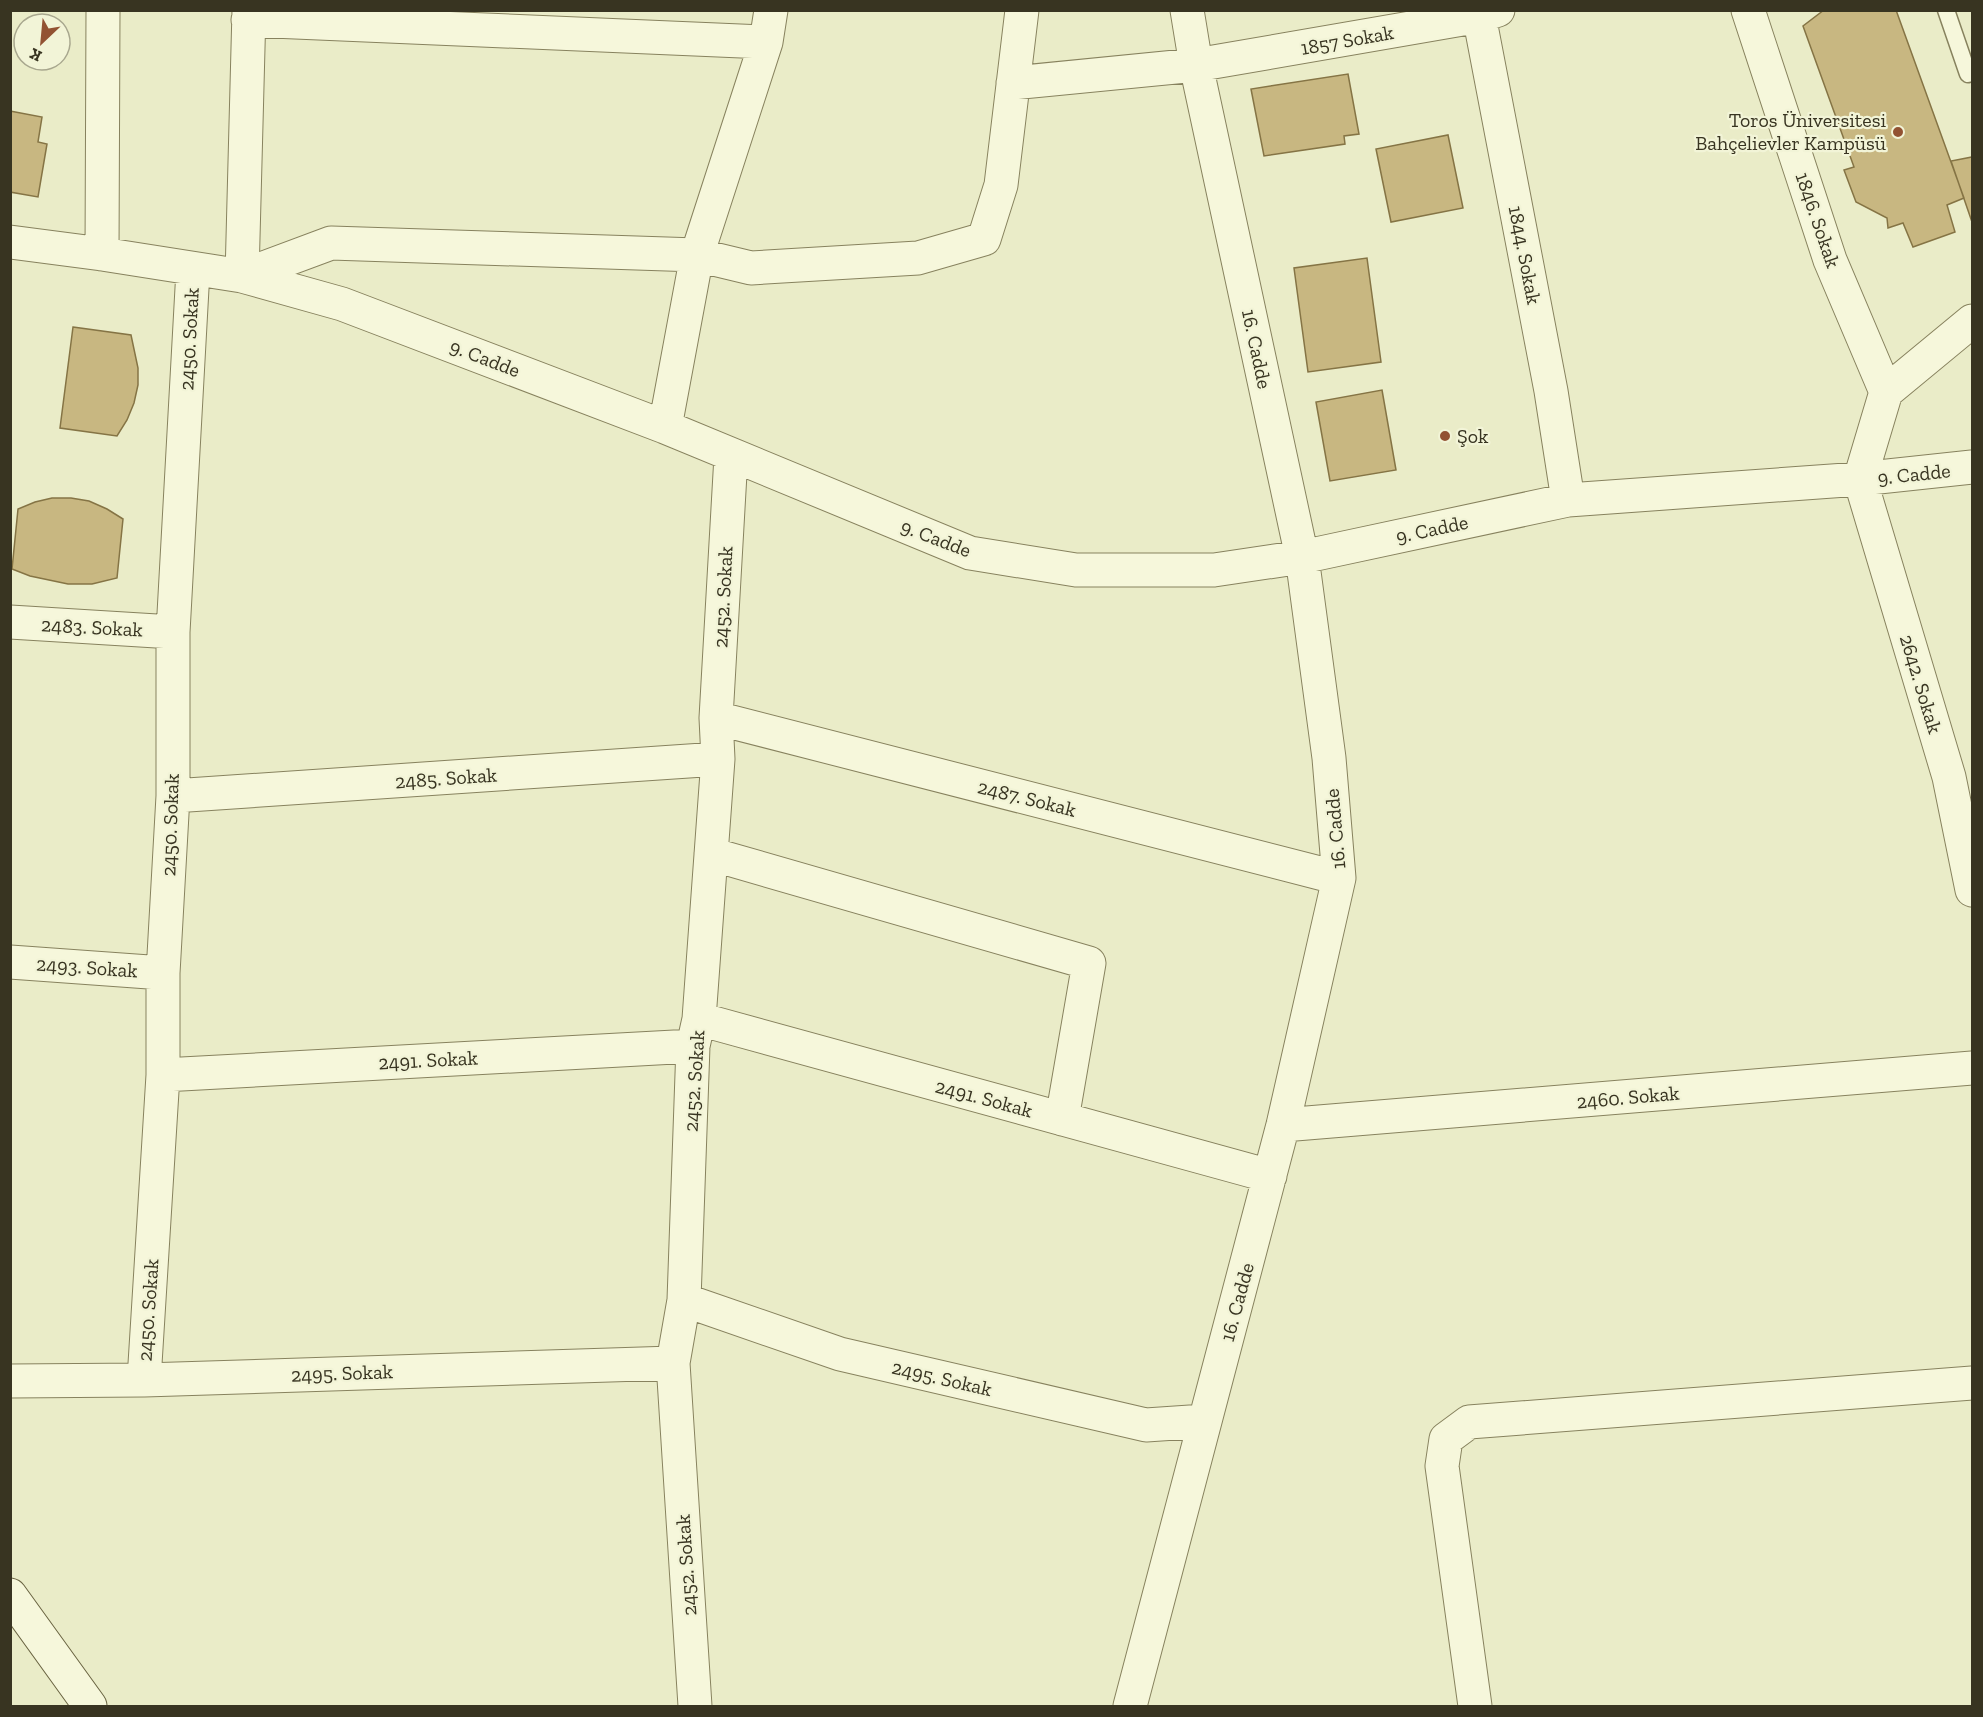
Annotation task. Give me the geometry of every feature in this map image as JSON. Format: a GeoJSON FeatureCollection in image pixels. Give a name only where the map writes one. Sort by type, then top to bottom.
{"type":"FeatureCollection","features":[{"type":"Feature","properties":{"kind":"street"},"geometry":{"type":"LineString","coordinates":[[102,254],[103,10]]}},
{"type":"Feature","properties":{"kind":"street"},"geometry":{"type":"LineString","coordinates":[[665,427],[697,255],[766,42],[771,10]]}},
{"type":"Feature","properties":{"kind":"street"},"geometry":{"type":"LineString","coordinates":[[766,42],[248,15],[242,276],[331,243],[697,255],[751,268],[918,258],[984,239],[1001,185],[1022,10]]}},
{"type":"Feature","properties":{"kind":"street","name":"16. Cadde"},"geometry":{"type":"LineString","coordinates":[[1130,1707],[1283,1125],[1339,878],[1329,758],[1302,557],[1196,65],[1187,10]]}},
{"type":"Feature","properties":{"kind":"street","name":"1846. Sokak"},"geometry":{"type":"LineString","coordinates":[[1748,10],[1830,260],[1886,392]]}},
{"type":"Feature","properties":{"kind":"street","name":"1857 Sokak"},"geometry":{"type":"LineString","coordinates":[[1013,83],[1196,65],[1485,12]]}},
{"type":"Feature","properties":{"kind":"street","name":"1844. Sokak"},"geometry":{"type":"LineString","coordinates":[[1485,12],[1568,500]]}},
{"type":"Feature","properties":{"kind":"street","name":"9. Cadde"},"geometry":{"type":"LineString","coordinates":[[10,242],[242,276],[342,304],[665,427],[970,553],[1076,570],[1214,570],[1302,557],[1568,500],[1860,479],[1972,467]]}},
{"type":"Feature","properties":{"kind":"street","name":"2450. Sokak"},"geometry":{"type":"LineString","coordinates":[[144,1380],[163,1075],[163,973],[173,796],[173,632],[193,270]]}},
{"type":"Feature","properties":{"kind":"street"},"geometry":{"type":"LineString","coordinates":[[1860,479],[1886,392],[1972,321]]}},
{"type":"Feature","properties":{"kind":"street","name":"2452. Sokak"},"geometry":{"type":"LineString","coordinates":[[695,1707],[674,1363],[684,1300],[696,1033],[718,759],[716,718],[731,456]]}},
{"type":"Feature","properties":{"kind":"street","name":"2642. Sokak"},"geometry":{"type":"LineString","coordinates":[[1860,479],[1961,775],[1972,890]]}},
{"type":"Feature","properties":{"kind":"street","name":"2483. Sokak"},"geometry":{"type":"LineString","coordinates":[[10,622],[173,632]]}},
{"type":"Feature","properties":{"kind":"street","name":"2487. Sokak"},"geometry":{"type":"LineString","coordinates":[[716,718],[1339,878]]}},
{"type":"Feature","properties":{"kind":"street","name":"2485. Sokak"},"geometry":{"type":"LineString","coordinates":[[173,796],[718,759]]}},
{"type":"Feature","properties":{"kind":"street"},"geometry":{"type":"LineString","coordinates":[[711,854],[1089,963],[1062,1119]]}},
{"type":"Feature","properties":{"kind":"street","name":"2493. Sokak"},"geometry":{"type":"LineString","coordinates":[[10,962],[163,973]]}},
{"type":"Feature","properties":{"kind":"street","name":"2491. Sokak"},"geometry":{"type":"LineString","coordinates":[[163,1075],[696,1033],[1062,1119],[1270,1176]]}},
{"type":"Feature","properties":{"kind":"street","name":"2460. Sokak"},"geometry":{"type":"LineString","coordinates":[[1283,1125],[1972,1068]]}},
{"type":"Feature","properties":{"kind":"street","name":"2495. Sokak"},"geometry":{"type":"LineString","coordinates":[[684,1300],[840,1354],[1146,1425],[1205,1421]]}},
{"type":"Feature","properties":{"kind":"street","name":"2495. Sokak"},"geometry":{"type":"LineString","coordinates":[[10,1381],[144,1380],[674,1363]]}},
{"type":"Feature","properties":{"kind":"street"},"geometry":{"type":"LineString","coordinates":[[1475,1707],[1442,1466],[1446,1439],[1469,1422],[1972,1383]]}},
{"type":"Feature","properties":{"kind":"street"},"geometry":{"type":"LineString","coordinates":[[10,1595],[90,1707]]}},
{"type":"Feature","properties":{"kind":"lane"},"geometry":{"type":"LineString","coordinates":[[1946,10],[1968,74]]}},
{"type":"Feature","properties":{"kind":"building"},"geometry":{"type":"Polygon","coordinates":[[[1824,10],[1896,10],[1964,198],[1947,205],[1955,232],[1913,247],[1903,223],[1888,228],[1887,218],[1856,202],[1844,170],[1854,167],[1803,26],[1824,10]]]}},
{"type":"Feature","properties":{"kind":"building"},"geometry":{"type":"Polygon","coordinates":[[[1348,74],[1359,134],[1344,136],[1345,144],[1264,156],[1251,89],[1348,74]]]}},
{"type":"Feature","properties":{"kind":"building"},"geometry":{"type":"Polygon","coordinates":[[[10,111],[42,117],[38,142],[47,144],[38,197],[10,192],[10,111]]]}},
{"type":"Feature","properties":{"kind":"building"},"geometry":{"type":"Polygon","coordinates":[[[1448,135],[1463,208],[1391,222],[1376,149],[1448,135]]]}},
{"type":"Feature","properties":{"kind":"building"},"geometry":{"type":"Polygon","coordinates":[[[1972,157],[1972,222],[1951,161],[1972,157]]]}},
{"type":"Feature","properties":{"kind":"building"},"geometry":{"type":"Polygon","coordinates":[[[1367,258],[1381,362],[1308,372],[1294,268],[1367,258]]]}},
{"type":"Feature","properties":{"kind":"building"},"geometry":{"type":"Polygon","coordinates":[[[73,327],[131,335],[138,368],[138,385],[127,420],[117,436],[60,428],[73,327]]]}},
{"type":"Feature","properties":{"kind":"building"},"geometry":{"type":"Polygon","coordinates":[[[1382,390],[1396,470],[1330,481],[1316,402],[1382,390]]]}},
{"type":"Feature","properties":{"kind":"building"},"geometry":{"type":"Polygon","coordinates":[[[52,498],[89,501],[123,519],[117,578],[92,584],[68,584],[30,576],[12,569],[18,509],[52,498]]]}},
{"type":"Feature","properties":{"kind":"place","name":"Toros Üniversitesi Bahçelievler Kampüsü"},"geometry":{"type":"Point","coordinates":[1898,132]}},
{"type":"Feature","properties":{"kind":"place","name":"Şok"},"geometry":{"type":"Point","coordinates":[1445,436]}}]}
